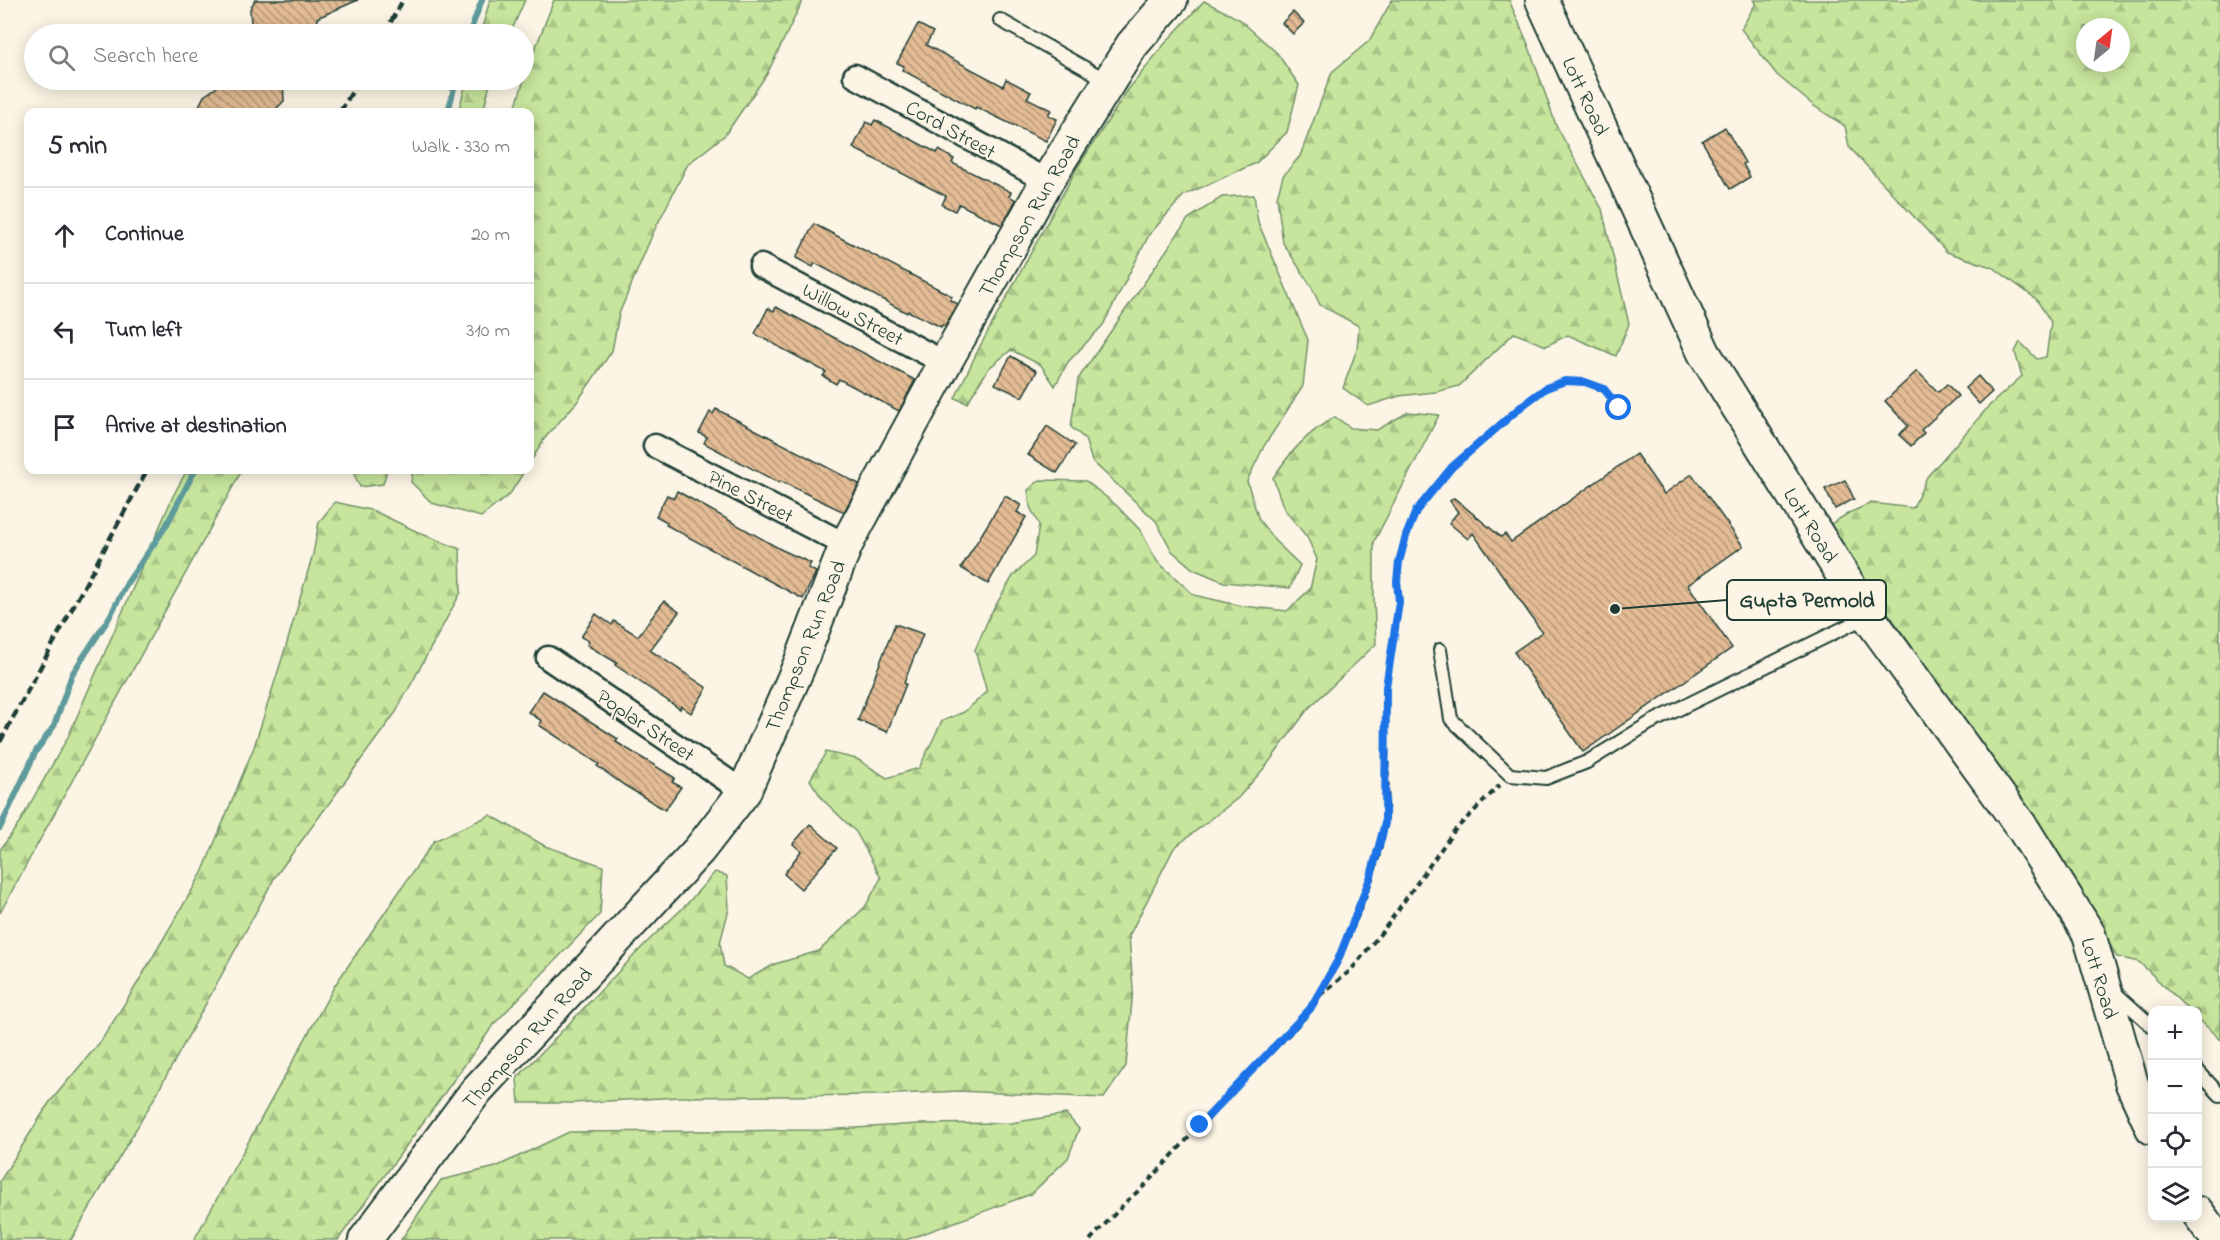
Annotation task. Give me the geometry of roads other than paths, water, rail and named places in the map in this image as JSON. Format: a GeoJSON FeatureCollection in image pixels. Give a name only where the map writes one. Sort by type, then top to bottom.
{"type":"FeatureCollection","features":[{"type":"Feature","properties":{"kind":"street","name":"Thompson Run Road"},"geometry":{"type":"LineString","coordinates":[[365,1240],[476,1091],[699,850],[744,792],[799,666],[846,545],[1047,181],[1132,45],[1171,0]]}},
{"type":"Feature","properties":{"kind":"street","name":"Lott Road"},"geometry":{"type":"LineString","coordinates":[[1542,0],[1704,352],[1868,616],[2024,830],[2089,934],[2132,1084],[2148,1119]]}},
{"type":"Feature","properties":{"kind":"street","name":"Cord Street"},"geometry":{"type":"LineString","coordinates":[[855,76],[1047,181]]}},
{"type":"Feature","properties":{"kind":"street","name":"Willow Street"},"geometry":{"type":"LineString","coordinates":[[761,266],[945,363]]}},
{"type":"Feature","properties":{"kind":"street","name":"Pine Street"},"geometry":{"type":"LineString","coordinates":[[655,446],[846,545]]}},
{"type":"Feature","properties":{"kind":"street","name":"Poplar Street"},"geometry":{"type":"LineString","coordinates":[[548,658],[744,792]]}},
{"type":"Feature","properties":{"kind":"street"},"geometry":{"type":"LineString","coordinates":[[2202,1218],[2218,1240]]}},
{"type":"Feature","properties":{"kind":"lane"},"geometry":{"type":"LineString","coordinates":[[1000,20],[1109,81]]}},
{"type":"Feature","properties":{"kind":"lane"},"geometry":{"type":"LineString","coordinates":[[1440,650],[1451,719],[1510,776],[1546,778],[1587,762],[1650,723],[1868,616]]}},
{"type":"Feature","properties":{"kind":"lane"},"geometry":{"type":"LineString","coordinates":[[2102,982],[2148,1022]]}},
{"type":"Feature","properties":{"kind":"lane"},"geometry":{"type":"LineString","coordinates":[[2202,1075],[2220,1095]]}},
{"type":"Feature","properties":{"kind":"waterway"},"geometry":{"type":"LineString","coordinates":[[473,24],[482,0]]}},
{"type":"Feature","properties":{"kind":"waterway"},"geometry":{"type":"LineString","coordinates":[[449,108],[454,90]]}},
{"type":"Feature","properties":{"kind":"waterway"},"geometry":{"type":"LineString","coordinates":[[0,828],[36,751],[54,726],[72,674],[109,618],[127,583],[166,526],[193,474]]}},
{"type":"Feature","properties":{"kind":"railway"},"geometry":{"type":"LineString","coordinates":[[390,24],[403,0]]}},
{"type":"Feature","properties":{"kind":"railway"},"geometry":{"type":"LineString","coordinates":[[342,108],[353,90]]}},
{"type":"Feature","properties":{"kind":"railway"},"geometry":{"type":"LineString","coordinates":[[0,742],[145,474]]}},
{"type":"Feature","properties":{"kind":"place","name":"Gupta Permold"},"geometry":{"type":"Point","coordinates":[1615,609]}}]}
